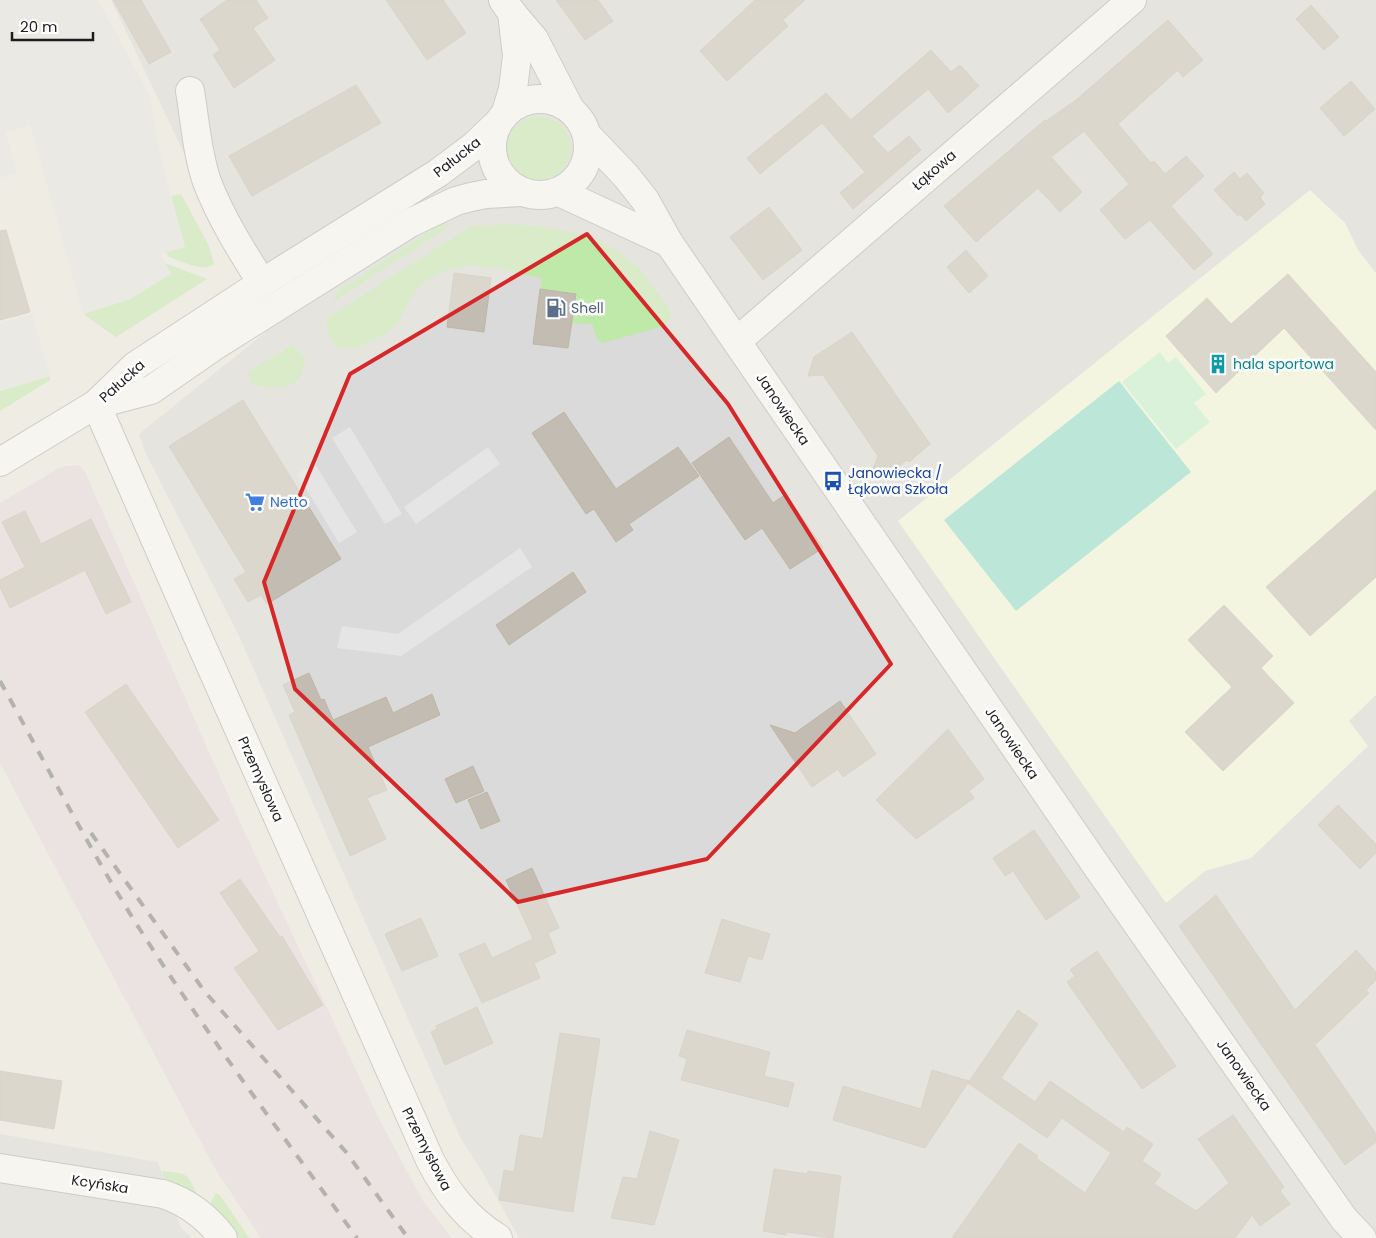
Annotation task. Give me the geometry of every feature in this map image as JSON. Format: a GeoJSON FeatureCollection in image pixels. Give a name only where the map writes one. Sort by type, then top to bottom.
{"type":"FeatureCollection","features":[{"type":"Feature","properties":{"kind":"street","name":"Łąkowa"},"geometry":{"type":"LineString","coordinates":[[737,341],[1132,0]]}},
{"type":"Feature","properties":{"kind":"street"},"geometry":{"type":"LineString","coordinates":[[507,7],[534,39],[570,109],[579,118],[587,135],[588,150],[586,163],[574,180],[559,192],[540,196],[521,192],[500,175],[494,163],[491,150],[492,137],[514,90],[517,56],[507,7]]}},
{"type":"Feature","properties":{"kind":"street"},"geometry":{"type":"LineString","coordinates":[[190,91],[201,158],[207,181],[234,239],[262,283]]}},
{"type":"Feature","properties":{"kind":"street"},"geometry":{"type":"LineString","coordinates":[[501,118],[518,103],[531,99],[545,98],[570,109]]}},
{"type":"Feature","properties":{"kind":"street","name":"Pałucka"},"geometry":{"type":"LineString","coordinates":[[96,404],[135,366],[262,283],[438,173],[474,146],[501,118]]}},
{"type":"Feature","properties":{"kind":"street","name":"Janowiecka"},"geometry":{"type":"LineString","coordinates":[[587,135],[646,200],[669,243],[1092,860],[1354,1232]]}},
{"type":"Feature","properties":{"kind":"street","name":"Pałucka"},"geometry":{"type":"LineString","coordinates":[[96,404],[151,390],[224,340],[410,223],[456,201],[486,194],[521,192]]}},
{"type":"Feature","properties":{"kind":"street"},"geometry":{"type":"LineString","coordinates":[[559,192],[669,243]]}},
{"type":"Feature","properties":{"kind":"street"},"geometry":{"type":"LineString","coordinates":[[0,462],[96,404]]}},
{"type":"Feature","properties":{"kind":"street","name":"Przemysłowa"},"geometry":{"type":"LineString","coordinates":[[96,404],[430,1160],[440,1180],[454,1200],[481,1227],[498,1238]]}},
{"type":"Feature","properties":{"kind":"street","name":"Kcyńska"},"geometry":{"type":"LineString","coordinates":[[0,1168],[163,1194],[181,1201],[196,1211],[212,1224],[223,1238]]}},
{"type":"Feature","properties":{"kind":"highlighted area"},"geometry":{"type":"Polygon","coordinates":[[[587,234],[728,404],[891,664],[707,859],[518,902],[295,689],[264,582],[350,374],[587,234]]]}},
{"type":"Feature","properties":{"kind":"shaded area"},"geometry":{"type":"Polygon","coordinates":[[[0,0],[98,0],[149,94],[162,162],[185,247],[160,254],[171,274],[130,299],[83,314],[30,125],[6,133],[17,173],[0,178],[0,0]]]}},
{"type":"Feature","properties":{"kind":"shaded area"},"geometry":{"type":"Polygon","coordinates":[[[111,0],[1376,0],[1376,1238],[519,1238],[484,1175],[460,1137],[239,636],[145,452],[139,434],[268,330],[111,0]]]}},
{"type":"Feature","properties":{"kind":"shaded area"},"geometry":{"type":"Polygon","coordinates":[[[1310,190],[1345,223],[1358,250],[1376,273],[1376,695],[1349,721],[1368,746],[1251,858],[1205,871],[1166,903],[898,521],[1310,190]]]}},
{"type":"Feature","properties":{"kind":"shaded area"},"geometry":{"type":"Polygon","coordinates":[[[32,313],[50,376],[0,391],[0,323],[32,313]]]}},
{"type":"Feature","properties":{"kind":"shaded area"},"geometry":{"type":"Polygon","coordinates":[[[1119,381],[1191,472],[1016,611],[944,520],[1119,381]]]}},
{"type":"Feature","properties":{"kind":"shaded area"},"geometry":{"type":"Polygon","coordinates":[[[350,427],[402,514],[385,524],[332,438],[350,427]]]}},
{"type":"Feature","properties":{"kind":"shaded area"},"geometry":{"type":"Polygon","coordinates":[[[488,447],[500,464],[416,524],[404,507],[488,447]]]}},
{"type":"Feature","properties":{"kind":"shaded area"},"geometry":{"type":"Polygon","coordinates":[[[315,464],[357,532],[339,543],[297,474],[315,464]]]}},
{"type":"Feature","properties":{"kind":"shaded area"},"geometry":{"type":"Polygon","coordinates":[[[79,465],[85,472],[245,833],[379,1119],[423,1201],[452,1238],[261,1238],[214,1167],[0,763],[0,503],[61,467],[79,465]]]}},
{"type":"Feature","properties":{"kind":"shaded area"},"geometry":{"type":"Polygon","coordinates":[[[520,548],[532,567],[401,656],[337,648],[342,626],[398,634],[520,548]]]}},
{"type":"Feature","properties":{"kind":"shaded area"},"geometry":{"type":"Polygon","coordinates":[[[0,1134],[158,1162],[181,1228],[192,1238],[0,1238],[0,1134]]]}},
{"type":"Feature","properties":{"kind":"green space"},"geometry":{"type":"Polygon","coordinates":[[[539,116],[557,121],[562,125],[566,130],[571,148],[566,166],[562,171],[557,175],[539,180],[521,175],[516,171],[512,166],[507,148],[512,130],[516,125],[521,121],[539,116]]]}},
{"type":"Feature","properties":{"kind":"green space"},"geometry":{"type":"Polygon","coordinates":[[[181,194],[209,246],[214,264],[198,267],[169,257],[166,252],[185,247],[171,196],[181,194]]]}},
{"type":"Feature","properties":{"kind":"green space"},"geometry":{"type":"Polygon","coordinates":[[[448,219],[444,230],[333,302],[338,291],[448,219]]]}},
{"type":"Feature","properties":{"kind":"green space"},"geometry":{"type":"Polygon","coordinates":[[[513,224],[551,228],[589,236],[614,249],[639,267],[670,309],[671,319],[661,327],[603,343],[597,339],[592,324],[572,323],[575,294],[540,289],[542,278],[494,268],[470,266],[447,270],[427,280],[415,293],[401,318],[390,330],[379,337],[348,349],[335,345],[331,339],[327,318],[471,226],[513,224]]]}},
{"type":"Feature","properties":{"kind":"green space"},"geometry":{"type":"Polygon","coordinates":[[[165,263],[207,279],[116,337],[83,314],[130,299],[171,274],[165,263]]]}},
{"type":"Feature","properties":{"kind":"green space"},"geometry":{"type":"Polygon","coordinates":[[[293,345],[305,358],[300,377],[295,382],[288,386],[272,388],[253,385],[247,372],[293,345]]]}},
{"type":"Feature","properties":{"kind":"green space"},"geometry":{"type":"Polygon","coordinates":[[[1160,352],[1168,363],[1176,357],[1206,394],[1194,403],[1210,422],[1176,449],[1122,382],[1160,352]]]}},
{"type":"Feature","properties":{"kind":"green space"},"geometry":{"type":"Polygon","coordinates":[[[50,376],[50,380],[0,411],[0,391],[50,376]]]}},
{"type":"Feature","properties":{"kind":"green space"},"geometry":{"type":"Polygon","coordinates":[[[162,1171],[185,1175],[191,1181],[197,1194],[180,1185],[165,1182],[162,1171]]]}},
{"type":"Feature","properties":{"kind":"green space"},"geometry":{"type":"Polygon","coordinates":[[[216,1193],[220,1195],[249,1238],[240,1238],[221,1214],[210,1204],[216,1193]]]}},
{"type":"Feature","properties":{"kind":"building"},"geometry":{"type":"Polygon","coordinates":[[[113,0],[141,0],[171,52],[149,64],[113,0]]]}},
{"type":"Feature","properties":{"kind":"building"},"geometry":{"type":"Polygon","coordinates":[[[227,0],[256,0],[268,18],[253,28],[275,60],[234,88],[213,55],[220,50],[200,19],[227,0]]]}},
{"type":"Feature","properties":{"kind":"building"},"geometry":{"type":"Polygon","coordinates":[[[386,0],[443,0],[466,33],[427,60],[386,0]]]}},
{"type":"Feature","properties":{"kind":"building"},"geometry":{"type":"Polygon","coordinates":[[[556,0],[598,0],[613,21],[585,40],[556,0]]]}},
{"type":"Feature","properties":{"kind":"building"},"geometry":{"type":"Polygon","coordinates":[[[755,0],[805,0],[783,20],[788,26],[727,81],[700,51],[755,0]]]}},
{"type":"Feature","properties":{"kind":"building"},"geometry":{"type":"Polygon","coordinates":[[[1311,5],[1339,37],[1324,50],[1296,19],[1311,5]]]}},
{"type":"Feature","properties":{"kind":"building"},"geometry":{"type":"Polygon","coordinates":[[[1168,20],[1203,60],[1183,77],[1178,70],[1118,124],[1151,163],[1154,161],[1165,174],[1186,156],[1204,176],[1171,206],[1213,254],[1194,270],[1150,220],[1125,239],[1100,210],[1129,184],[1084,131],[1051,157],[1082,192],[1060,212],[1038,188],[976,242],[944,206],[1045,120],[1076,100],[1168,20]]]}},
{"type":"Feature","properties":{"kind":"building"},"geometry":{"type":"Polygon","coordinates":[[[931,50],[951,72],[960,65],[979,86],[948,113],[928,89],[872,136],[888,153],[909,136],[921,150],[853,209],[840,193],[865,172],[822,123],[760,174],[747,158],[826,93],[851,120],[931,50]]]}},
{"type":"Feature","properties":{"kind":"building"},"geometry":{"type":"Polygon","coordinates":[[[1351,81],[1375,109],[1344,136],[1320,108],[1351,81]]]}},
{"type":"Feature","properties":{"kind":"building"},"geometry":{"type":"Polygon","coordinates":[[[356,85],[381,123],[252,196],[229,156],[356,85]]]}},
{"type":"Feature","properties":{"kind":"building"},"geometry":{"type":"Polygon","coordinates":[[[1234,172],[1240,179],[1247,173],[1264,193],[1260,197],[1265,204],[1246,221],[1240,214],[1238,216],[1214,190],[1234,172]]]}},
{"type":"Feature","properties":{"kind":"building"},"geometry":{"type":"Polygon","coordinates":[[[769,207],[802,250],[763,280],[730,237],[769,207]]]}},
{"type":"Feature","properties":{"kind":"building"},"geometry":{"type":"Polygon","coordinates":[[[6,230],[30,312],[0,320],[0,231],[6,230]]]}},
{"type":"Feature","properties":{"kind":"building"},"geometry":{"type":"Polygon","coordinates":[[[966,250],[988,276],[969,293],[947,267],[966,250]]]}},
{"type":"Feature","properties":{"kind":"building"},"geometry":{"type":"Polygon","coordinates":[[[454,273],[491,278],[484,332],[447,327],[454,273]]]}},
{"type":"Feature","properties":{"kind":"building"},"geometry":{"type":"Polygon","coordinates":[[[1288,274],[1376,372],[1376,430],[1284,328],[1216,393],[1166,336],[1207,298],[1231,324],[1288,274]]]}},
{"type":"Feature","properties":{"kind":"building","name":"Shell"},"geometry":{"type":"Polygon","coordinates":[[[540,289],[576,294],[568,348],[533,344],[540,289]]]}},
{"type":"Feature","properties":{"kind":"building"},"geometry":{"type":"Polygon","coordinates":[[[852,332],[930,444],[909,462],[907,460],[892,470],[873,469],[878,456],[823,375],[808,376],[814,357],[852,332]]]}},
{"type":"Feature","properties":{"kind":"building","name":"Netto"},"geometry":{"type":"Polygon","coordinates":[[[243,400],[341,559],[267,604],[261,595],[248,602],[234,579],[246,572],[169,446],[243,400]]]}},
{"type":"Feature","properties":{"kind":"building"},"geometry":{"type":"Polygon","coordinates":[[[564,412],[616,489],[678,447],[699,476],[629,524],[633,530],[616,542],[594,509],[586,514],[532,433],[564,412]]]}},
{"type":"Feature","properties":{"kind":"building"},"geometry":{"type":"Polygon","coordinates":[[[729,437],[773,503],[786,494],[823,548],[790,569],[762,528],[745,540],[692,463],[729,437]]]}},
{"type":"Feature","properties":{"kind":"building"},"geometry":{"type":"Polygon","coordinates":[[[1376,490],[1376,577],[1310,636],[1266,587],[1376,490]]]}},
{"type":"Feature","properties":{"kind":"building"},"geometry":{"type":"Polygon","coordinates":[[[25,511],[41,544],[91,519],[131,602],[106,614],[85,570],[10,608],[0,587],[0,580],[25,567],[2,522],[25,511]]]}},
{"type":"Feature","properties":{"kind":"building"},"geometry":{"type":"Polygon","coordinates":[[[573,572],[586,592],[509,645],[496,625],[573,572]]]}},
{"type":"Feature","properties":{"kind":"building"},"geometry":{"type":"Polygon","coordinates":[[[1224,605],[1273,656],[1261,668],[1294,703],[1223,771],[1185,732],[1232,687],[1188,640],[1224,605]]]}},
{"type":"Feature","properties":{"kind":"building"},"geometry":{"type":"Polygon","coordinates":[[[309,673],[321,700],[324,699],[333,720],[386,697],[393,713],[432,694],[440,715],[368,747],[387,790],[367,798],[386,839],[350,856],[289,715],[295,712],[283,685],[309,673]]]}},
{"type":"Feature","properties":{"kind":"building"},"geometry":{"type":"Polygon","coordinates":[[[126,684],[219,820],[178,848],[85,712],[126,684]]]}},
{"type":"Feature","properties":{"kind":"building"},"geometry":{"type":"Polygon","coordinates":[[[840,701],[876,754],[843,777],[838,769],[812,787],[770,725],[795,733],[840,701]]]}},
{"type":"Feature","properties":{"kind":"building"},"geometry":{"type":"Polygon","coordinates":[[[948,729],[984,779],[969,791],[974,798],[916,839],[876,800],[948,729]]]}},
{"type":"Feature","properties":{"kind":"building"},"geometry":{"type":"Polygon","coordinates":[[[473,766],[484,791],[456,803],[445,779],[473,766]]]}},
{"type":"Feature","properties":{"kind":"building"},"geometry":{"type":"Polygon","coordinates":[[[487,792],[500,821],[481,829],[468,800],[487,792]]]}},
{"type":"Feature","properties":{"kind":"building"},"geometry":{"type":"Polygon","coordinates":[[[1338,805],[1376,844],[1376,853],[1360,869],[1318,825],[1338,805]]]}},
{"type":"Feature","properties":{"kind":"building"},"geometry":{"type":"Polygon","coordinates":[[[1034,830],[1080,897],[1046,920],[1013,871],[1005,876],[993,858],[1034,830]]]}},
{"type":"Feature","properties":{"kind":"building"},"geometry":{"type":"Polygon","coordinates":[[[532,868],[559,928],[548,933],[556,953],[534,963],[540,978],[482,1003],[459,954],[485,943],[492,958],[533,939],[506,880],[532,868]]]}},
{"type":"Feature","properties":{"kind":"building"},"geometry":{"type":"Polygon","coordinates":[[[240,879],[280,937],[282,936],[323,1005],[278,1030],[234,968],[259,951],[220,893],[240,879]]]}},
{"type":"Feature","properties":{"kind":"building"},"geometry":{"type":"Polygon","coordinates":[[[1216,895],[1295,1010],[1356,950],[1376,972],[1376,980],[1366,990],[1369,993],[1315,1045],[1376,1134],[1376,1142],[1345,1165],[1179,926],[1216,895]]]}},
{"type":"Feature","properties":{"kind":"building"},"geometry":{"type":"Polygon","coordinates":[[[421,918],[438,956],[402,971],[385,934],[421,918]]]}},
{"type":"Feature","properties":{"kind":"building"},"geometry":{"type":"Polygon","coordinates":[[[722,919],[770,934],[762,960],[748,956],[740,982],[705,973],[722,919]]]}},
{"type":"Feature","properties":{"kind":"building"},"geometry":{"type":"Polygon","coordinates":[[[1097,951],[1176,1066],[1142,1089],[1067,982],[1075,976],[1070,970],[1097,951]]]}},
{"type":"Feature","properties":{"kind":"building"},"geometry":{"type":"Polygon","coordinates":[[[477,1007],[493,1043],[445,1065],[431,1032],[437,1029],[436,1026],[477,1007]]]}},
{"type":"Feature","properties":{"kind":"building"},"geometry":{"type":"Polygon","coordinates":[[[1018,1010],[1038,1024],[1001,1078],[1035,1102],[1050,1081],[1124,1132],[1127,1127],[1153,1144],[1142,1161],[1161,1174],[1154,1184],[1196,1211],[1229,1183],[1198,1139],[1233,1115],[1284,1187],[1280,1191],[1290,1204],[1260,1226],[1252,1215],[1235,1238],[952,1238],[1019,1143],[1038,1156],[1036,1158],[1085,1193],[1111,1153],[1062,1118],[1047,1138],[968,1083],[1018,1010]]]}},
{"type":"Feature","properties":{"kind":"building"},"geometry":{"type":"Polygon","coordinates":[[[687,1030],[770,1052],[764,1076],[794,1083],[788,1107],[681,1080],[687,1059],[679,1056],[687,1030]]]}},
{"type":"Feature","properties":{"kind":"building"},"geometry":{"type":"Polygon","coordinates":[[[560,1033],[600,1039],[573,1212],[499,1200],[504,1170],[514,1172],[520,1135],[543,1139],[560,1033]]]}},
{"type":"Feature","properties":{"kind":"building"},"geometry":{"type":"Polygon","coordinates":[[[932,1070],[969,1081],[925,1148],[833,1120],[843,1086],[921,1109],[932,1070]]]}},
{"type":"Feature","properties":{"kind":"building"},"geometry":{"type":"Polygon","coordinates":[[[0,1071],[62,1081],[54,1129],[0,1120],[0,1071]]]}},
{"type":"Feature","properties":{"kind":"building"},"geometry":{"type":"Polygon","coordinates":[[[650,1131],[679,1140],[654,1225],[611,1218],[623,1177],[637,1179],[650,1131]]]}},
{"type":"Feature","properties":{"kind":"building"},"geometry":{"type":"Polygon","coordinates":[[[774,1169],[807,1174],[808,1171],[841,1176],[833,1238],[787,1232],[786,1235],[763,1231],[774,1169]]]}},
{"type":"Feature","properties":{"kind":"railway"},"geometry":{"type":"LineString","coordinates":[[0,681],[85,837],[139,928],[218,1046],[357,1238]]}},
{"type":"Feature","properties":{"kind":"railway"},"geometry":{"type":"LineString","coordinates":[[91,833],[205,992],[346,1152],[408,1238]]}},
{"type":"Feature","properties":{"kind":"place","name":"Shell"},"geometry":{"type":"Point","coordinates":[556,308]}},
{"type":"Feature","properties":{"kind":"place","name":"hala sportowa"},"geometry":{"type":"Point","coordinates":[1218,364]}},
{"type":"Feature","properties":{"kind":"place","name":"Janowiecka / Łąkowa Szkoła"},"geometry":{"type":"Point","coordinates":[833,481]}},
{"type":"Feature","properties":{"kind":"place","name":"Netto"},"geometry":{"type":"Point","coordinates":[255,502]}}]}
